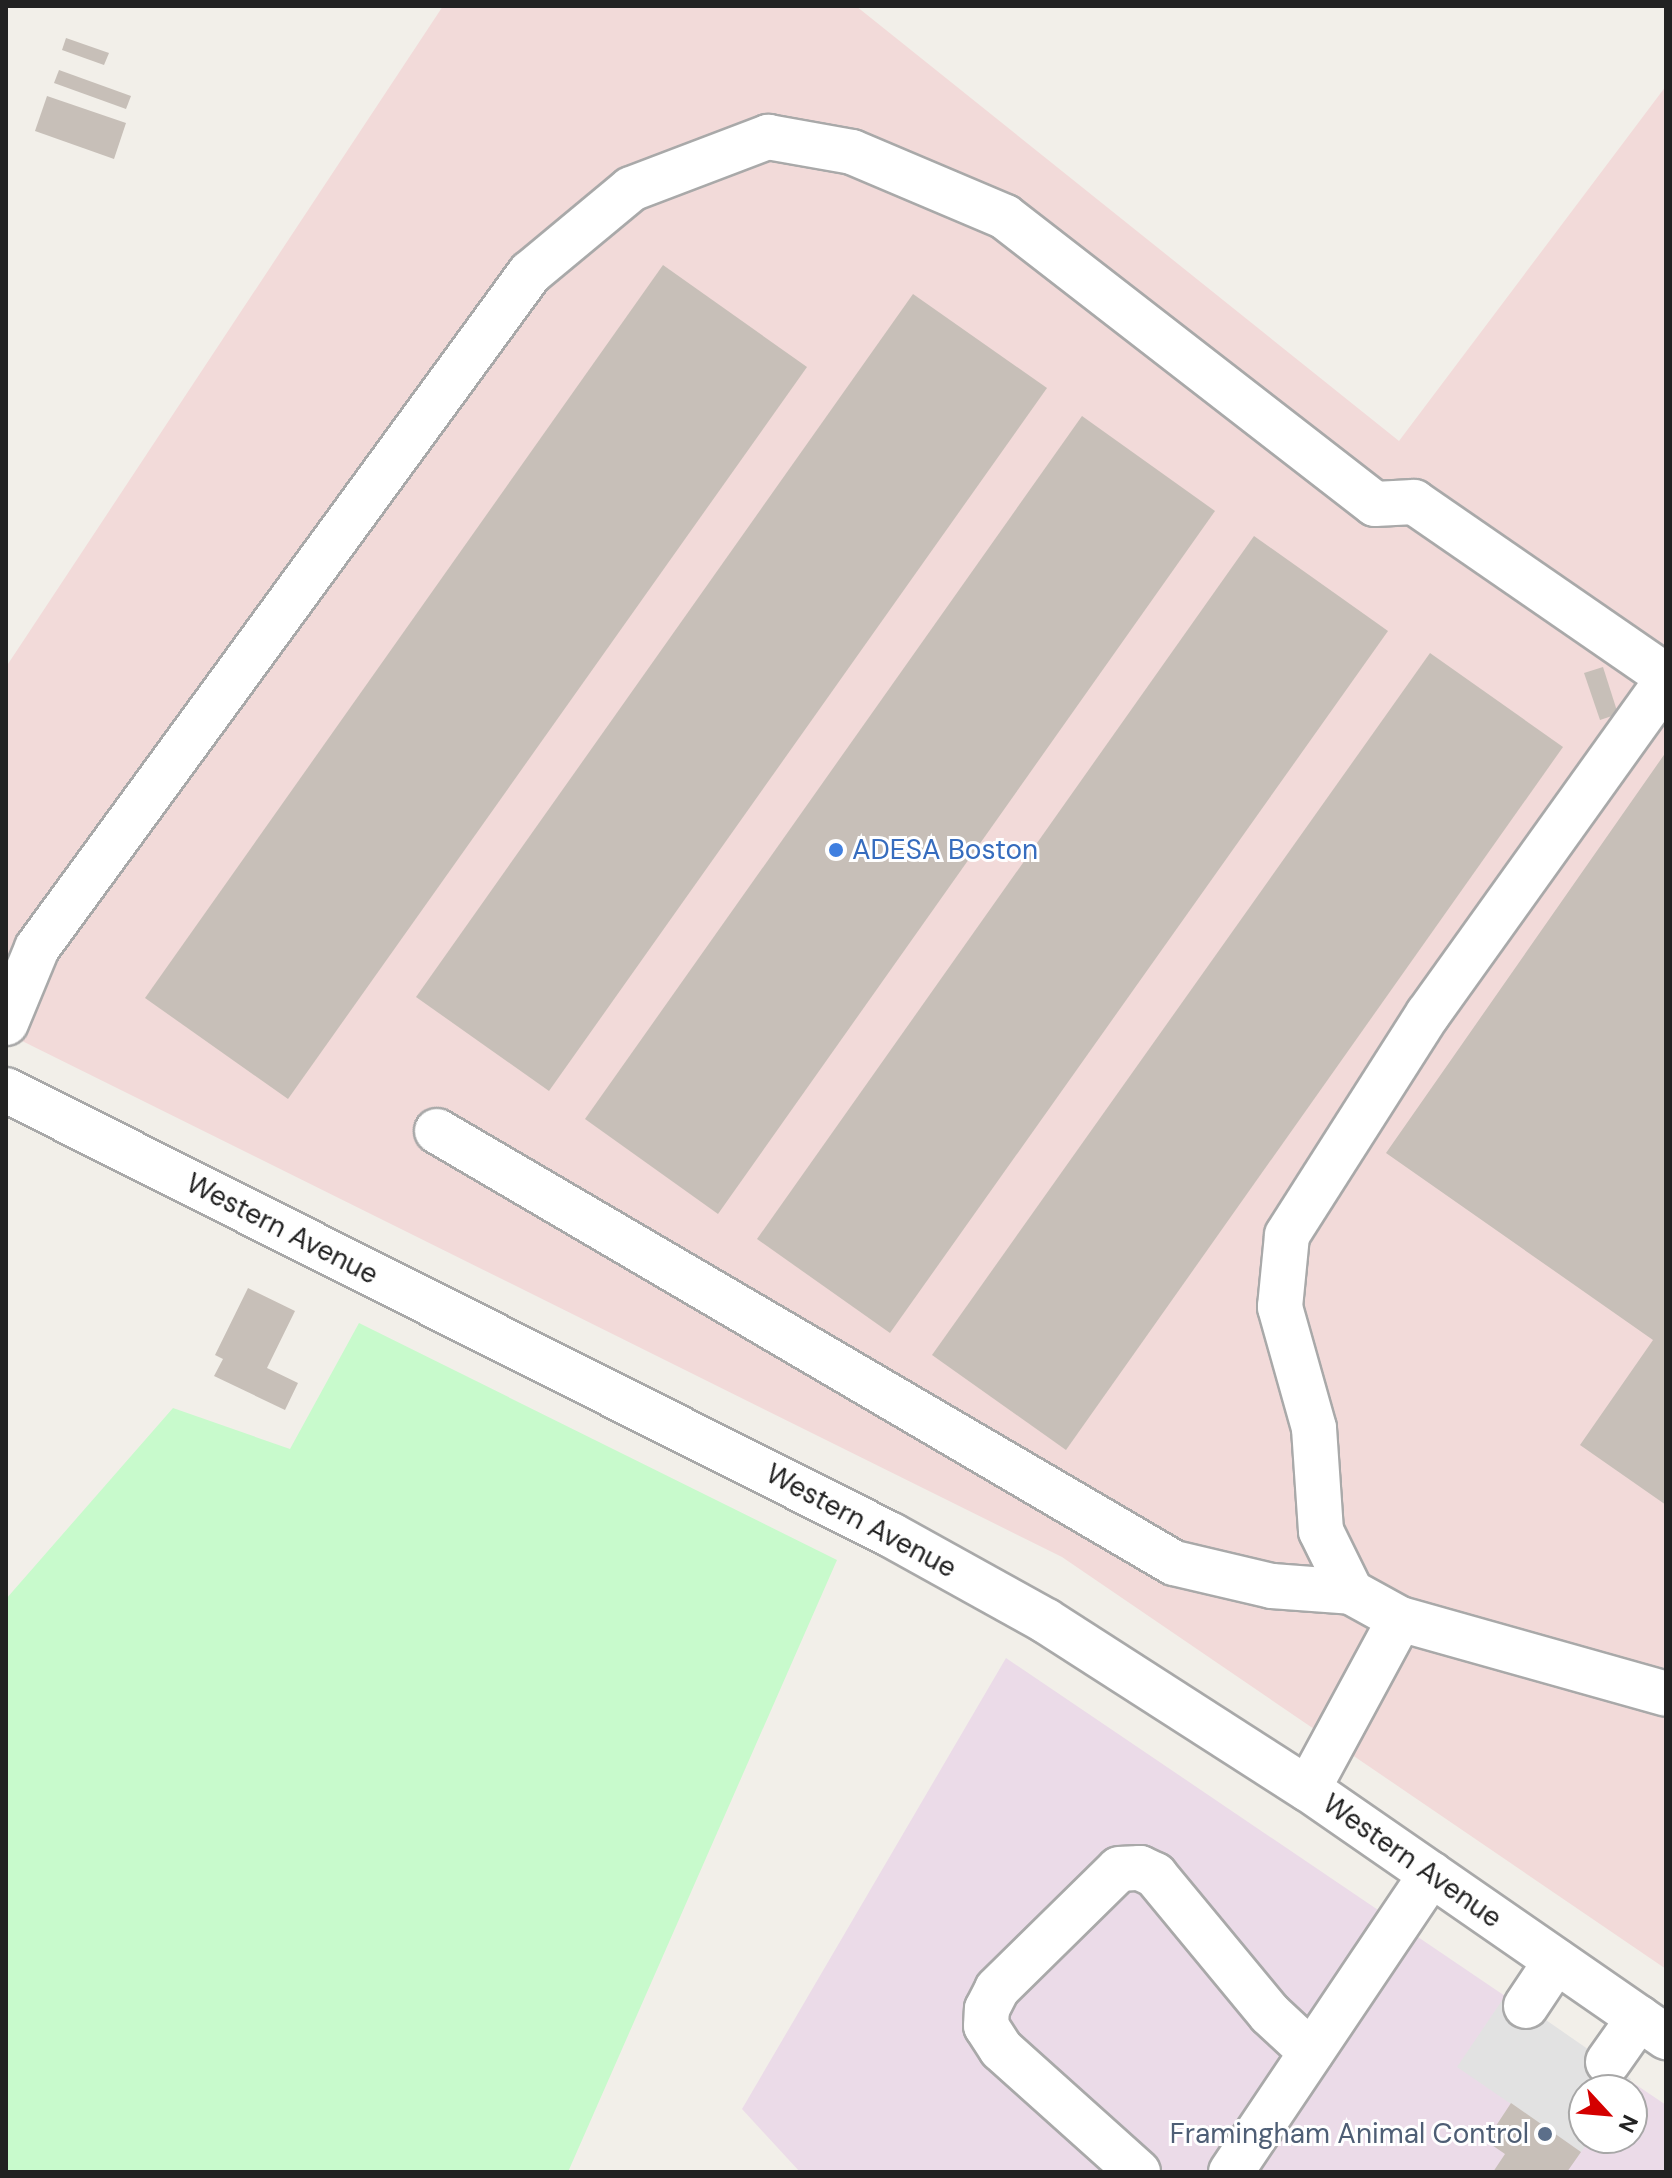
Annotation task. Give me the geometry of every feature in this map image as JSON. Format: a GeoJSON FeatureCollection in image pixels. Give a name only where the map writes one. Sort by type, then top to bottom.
{"type":"FeatureCollection","features":[{"type":"Feature","properties":{"kind":"street"},"geometry":{"type":"LineString","coordinates":[[6,1023],[37,948],[530,273],[631,189],[768,137],[852,152],[1005,217],[1375,504],[1414,502],[1666,679],[1428,1014],[1287,1235],[1280,1307],[1314,1428],[1321,1531],[1351,1592]]}},
{"type":"Feature","properties":{"kind":"street","name":"Western Avenue"},"geometry":{"type":"LineString","coordinates":[[6,1090],[891,1535],[1086,1645],[1308,1789],[1652,2028]]}},
{"type":"Feature","properties":{"kind":"street"},"geometry":{"type":"LineString","coordinates":[[437,1131],[1174,1563],[1272,1586],[1351,1592],[1400,1619],[1666,1694]]}},
{"type":"Feature","properties":{"kind":"street"},"geometry":{"type":"LineString","coordinates":[[1308,1789],[1400,1619]]}},
{"type":"Feature","properties":{"kind":"street"},"geometry":{"type":"LineString","coordinates":[[1138,2172],[1001,2049],[986,2026],[987,2009],[997,1989],[1119,1869],[1140,1868],[1155,1875],[1270,2014],[1311,2052]]}},
{"type":"Feature","properties":{"kind":"street"},"geometry":{"type":"LineString","coordinates":[[1231,2172],[1431,1874]]}},
{"type":"Feature","properties":{"kind":"street"},"geometry":{"type":"LineString","coordinates":[[1526,2006],[1556,1961]]}},
{"type":"Feature","properties":{"kind":"street"},"geometry":{"type":"LineString","coordinates":[[1608,2062],[1652,2028]]}},
{"type":"Feature","properties":{"kind":"shaded area","name":"ADESA Boston"},"geometry":{"type":"Polygon","coordinates":[[[443,6],[856,6],[1399,441],[1666,86],[1666,1969],[1062,1557],[6,1033],[6,667],[443,6]]]}},
{"type":"Feature","properties":{"kind":"shaded area"},"geometry":{"type":"Polygon","coordinates":[[[1006,1658],[1620,2074],[1568,2074],[1568,2154],[1648,2154],[1648,2093],[1666,2105],[1666,2172],[800,2172],[742,2109],[1006,1658]]]}},
{"type":"Feature","properties":{"kind":"shaded area"},"geometry":{"type":"Polygon","coordinates":[[[1507,1993],[1624,2074],[1568,2074],[1568,2143],[1457,2067],[1507,1993]]]}},
{"type":"Feature","properties":{"kind":"green space"},"geometry":{"type":"Polygon","coordinates":[[[359,1323],[837,1560],[568,2172],[6,2172],[6,1599],[173,1408],[290,1449],[359,1323]]]}},
{"type":"Feature","properties":{"kind":"building"},"geometry":{"type":"Polygon","coordinates":[[[66,38],[109,53],[104,65],[62,50],[66,38]]]}},
{"type":"Feature","properties":{"kind":"building"},"geometry":{"type":"Polygon","coordinates":[[[59,70],[131,96],[126,109],[54,83],[59,70]]]}},
{"type":"Feature","properties":{"kind":"building"},"geometry":{"type":"Polygon","coordinates":[[[47,96],[126,123],[114,159],[35,131],[47,96]]]}},
{"type":"Feature","properties":{"kind":"building"},"geometry":{"type":"Polygon","coordinates":[[[663,265],[807,367],[288,1099],[145,998],[663,265]]]}},
{"type":"Feature","properties":{"kind":"building"},"geometry":{"type":"Polygon","coordinates":[[[913,294],[1047,388],[549,1091],[416,997],[913,294]]]}},
{"type":"Feature","properties":{"kind":"building"},"geometry":{"type":"Polygon","coordinates":[[[1082,416],[1215,511],[718,1214],[585,1119],[1082,416]]]}},
{"type":"Feature","properties":{"kind":"building"},"geometry":{"type":"Polygon","coordinates":[[[1254,536],[1388,631],[890,1333],[757,1239],[1254,536]]]}},
{"type":"Feature","properties":{"kind":"building"},"geometry":{"type":"Polygon","coordinates":[[[1430,653],[1563,747],[1066,1450],[932,1355],[1430,653]]]}},
{"type":"Feature","properties":{"kind":"building"},"geometry":{"type":"Polygon","coordinates":[[[1603,667],[1618,714],[1600,720],[1584,673],[1603,667]]]}},
{"type":"Feature","properties":{"kind":"building"},"geometry":{"type":"Polygon","coordinates":[[[1666,752],[1666,1505],[1580,1445],[1653,1340],[1386,1153],[1666,752]]]}},
{"type":"Feature","properties":{"kind":"building"},"geometry":{"type":"Polygon","coordinates":[[[248,1288],[295,1311],[267,1368],[298,1383],[285,1410],[214,1376],[223,1359],[215,1355],[248,1288]]]}},
{"type":"Feature","properties":{"kind":"building"},"geometry":{"type":"Polygon","coordinates":[[[1511,2103],[1568,2143],[1568,2154],[1580,2154],[1567,2172],[1493,2172],[1505,2154],[1486,2141],[1511,2103]]]}},
{"type":"Feature","properties":{"kind":"place","name":"ADESA Boston"},"geometry":{"type":"Point","coordinates":[836,850]}},
{"type":"Feature","properties":{"kind":"place","name":"Framingham Animal Control"},"geometry":{"type":"Point","coordinates":[1545,2134]}}]}
